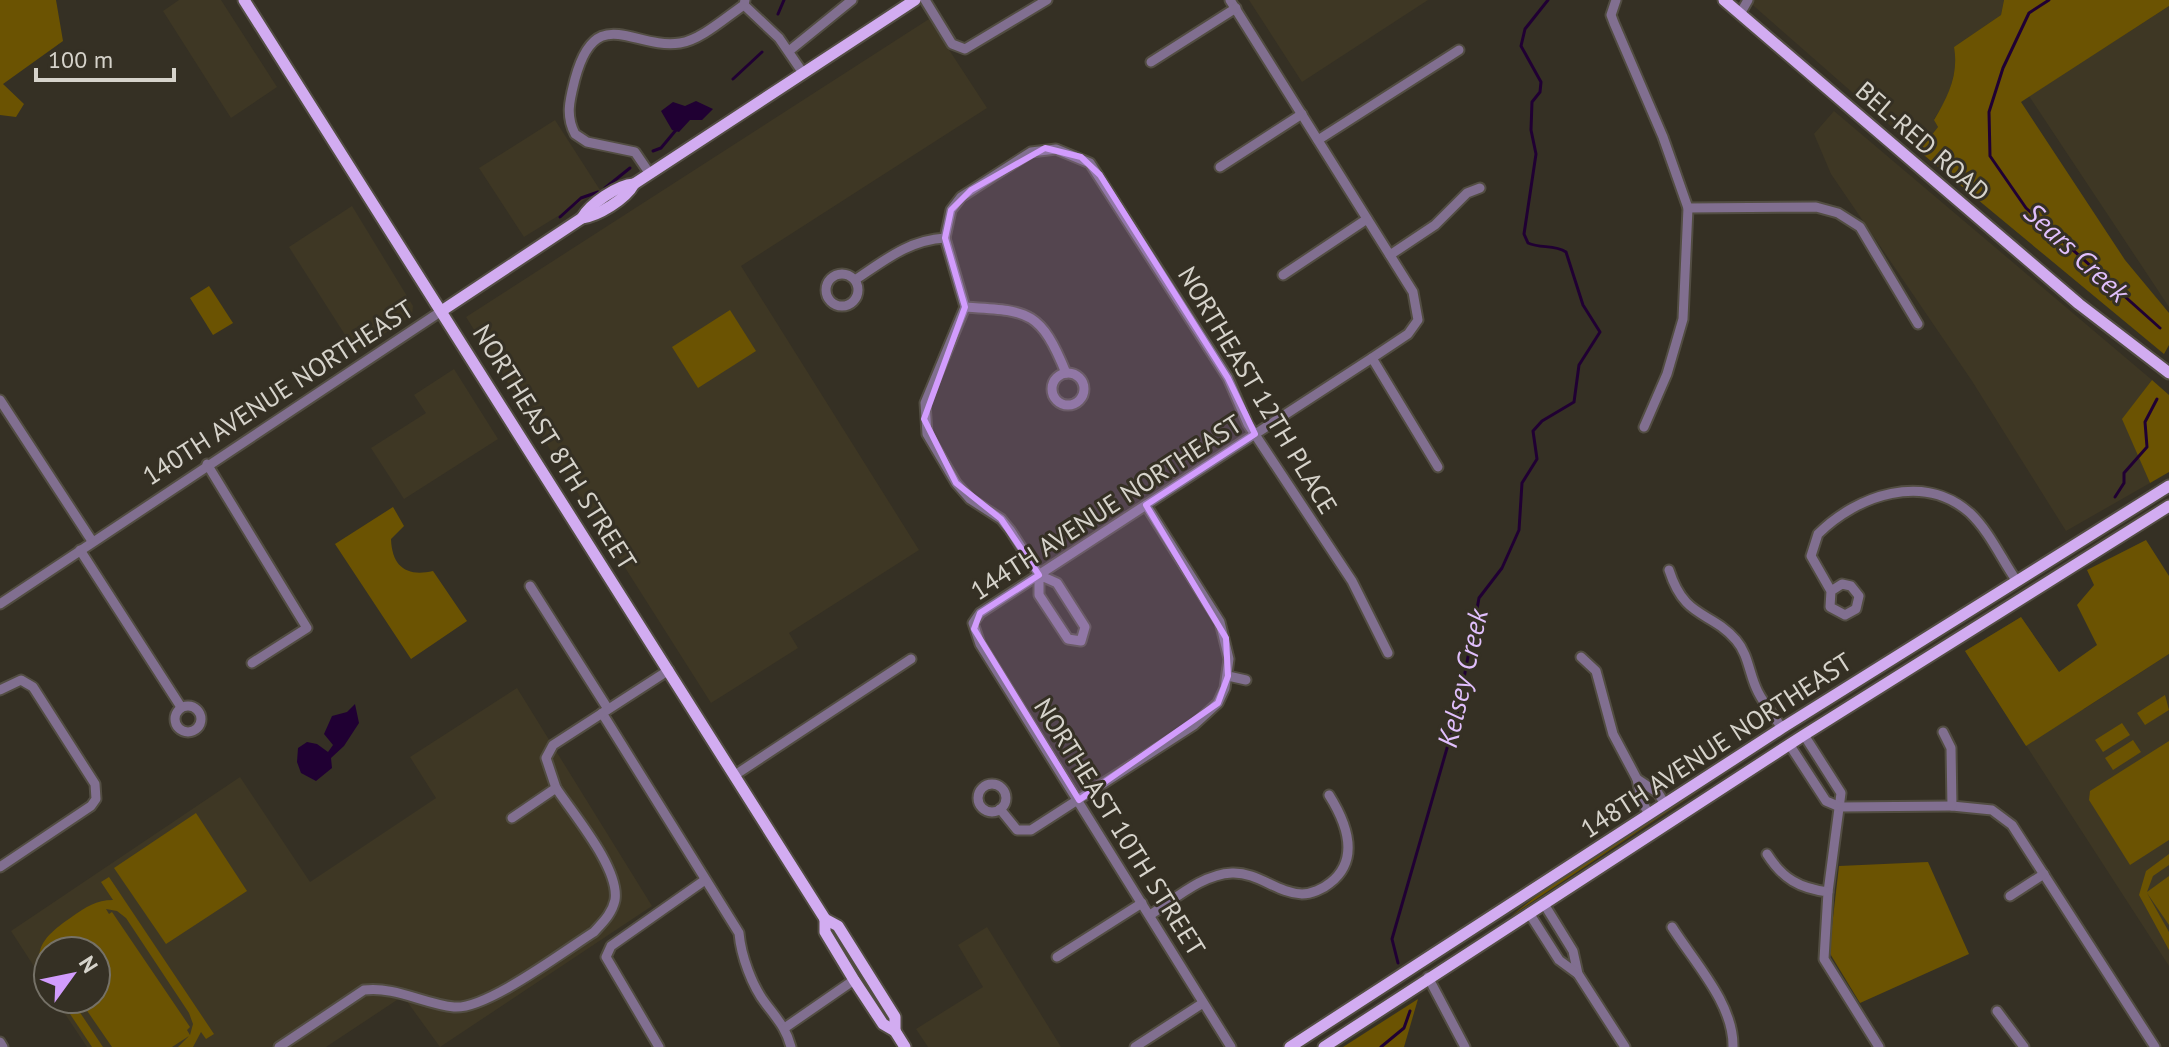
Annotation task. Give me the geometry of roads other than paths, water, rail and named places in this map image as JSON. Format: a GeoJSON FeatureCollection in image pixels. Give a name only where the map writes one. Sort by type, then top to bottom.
{"type":"FeatureCollection","features":[{"type":"Feature","properties":{"kind":"main road","name":"NORTHEAST 8TH STREET"},"geometry":{"type":"LineString","coordinates":[[244,0],[443,310],[825,919],[838,926],[895,1017],[895,1031]]}},
{"type":"Feature","properties":{"kind":"main road","name":"140TH AVENUE NORTHEAST"},"geometry":{"type":"LineString","coordinates":[[443,310],[582,218],[630,192],[634,184],[915,0]]}},
{"type":"Feature","properties":{"kind":"main road","name":"BEL-RED ROAD"},"geometry":{"type":"LineString","coordinates":[[1724,0],[2079,304],[2169,373]]}},
{"type":"Feature","properties":{"kind":"main road","name":"148TH AVENUE NORTHEAST"},"geometry":{"type":"LineString","coordinates":[[1290,1047],[1782,728],[2169,486]]}},
{"type":"Feature","properties":{"kind":"main road","name":"148TH AVENUE NORTHEAST"},"geometry":{"type":"LineString","coordinates":[[1326,1046],[1789,744],[2169,506]]}},
{"type":"Feature","properties":{"kind":"main road"},"geometry":{"type":"LineString","coordinates":[[2011,603],[2034,583],[2031,570]]}},
{"type":"Feature","properties":{"kind":"main road"},"geometry":{"type":"LineString","coordinates":[[1672,819],[1704,792],[1706,785],[1699,782]]}},
{"type":"Feature","properties":{"kind":"main road"},"geometry":{"type":"LineString","coordinates":[[1516,922],[1508,921],[1507,915],[1528,895]]}},
{"type":"Feature","properties":{"kind":"main road","name":"NORTHEAST 8TH STREET"},"geometry":{"type":"LineString","coordinates":[[825,919],[825,932],[854,980],[883,1024],[895,1031],[905,1047]]}},
{"type":"Feature","properties":{"kind":"street"},"geometry":{"type":"LineString","coordinates":[[789,51],[852,0]]}},
{"type":"Feature","properties":{"kind":"street"},"geometry":{"type":"LineString","coordinates":[[925,0],[952,44],[961,49],[975,47],[1047,0]]}},
{"type":"Feature","properties":{"kind":"street"},"geometry":{"type":"LineString","coordinates":[[1616,0],[1611,15],[1663,137],[1688,208],[1683,319],[1667,374],[1644,427]]}},
{"type":"Feature","properties":{"kind":"street"},"geometry":{"type":"LineString","coordinates":[[1740,14],[1748,0]]}},
{"type":"Feature","properties":{"kind":"street"},"geometry":{"type":"LineString","coordinates":[[650,174],[635,152],[587,142],[575,134],[569,103],[579,63],[591,45],[602,37],[619,33],[680,43],[745,3],[770,27],[803,73]]}},
{"type":"Feature","properties":{"kind":"street"},"geometry":{"type":"LineString","coordinates":[[1151,62],[1233,4],[1390,255],[1435,225],[1467,193],[1480,188]]}},
{"type":"Feature","properties":{"kind":"street"},"geometry":{"type":"LineString","coordinates":[[1318,140],[1459,50]]}},
{"type":"Feature","properties":{"kind":"street"},"geometry":{"type":"LineString","coordinates":[[1220,167],[1302,114]]}},
{"type":"Feature","properties":{"kind":"street","name":"NORTHEAST 12TH PLACE"},"geometry":{"type":"LineString","coordinates":[[945,238],[951,210],[961,197],[1031,152],[1056,149],[1081,157],[1100,175],[1228,378],[1255,434],[1352,581],[1388,653]]}},
{"type":"Feature","properties":{"kind":"street"},"geometry":{"type":"LineString","coordinates":[[1688,208],[1816,207],[1838,213],[1860,227],[1918,324]]}},
{"type":"Feature","properties":{"kind":"street"},"geometry":{"type":"LineString","coordinates":[[1283,275],[1367,219]]}},
{"type":"Feature","properties":{"kind":"street"},"geometry":{"type":"LineString","coordinates":[[855,280],[907,245],[925,239],[945,238],[965,307],[925,403],[927,434],[956,483],[970,499],[1001,519],[1039,575],[1057,583],[1085,627],[1081,641],[1068,639],[1039,595],[1039,575]]}},
{"type":"Feature","properties":{"kind":"street","name":"144TH AVENUE NORTHEAST"},"geometry":{"type":"LineString","coordinates":[[974,629],[975,618],[980,613],[1415,327],[1418,312],[1413,292],[1390,255]]}},
{"type":"Feature","properties":{"kind":"street"},"geometry":{"type":"LineString","coordinates":[[965,307],[1026,313],[1036,320],[1066,373]]}},
{"type":"Feature","properties":{"kind":"street","name":"140TH AVENUE NORTHEAST"},"geometry":{"type":"LineString","coordinates":[[0,604],[443,310]]}},
{"type":"Feature","properties":{"kind":"street"},"geometry":{"type":"LineString","coordinates":[[1372,358],[1438,467]]}},
{"type":"Feature","properties":{"kind":"street"},"geometry":{"type":"LineString","coordinates":[[0,400],[92,541]]}},
{"type":"Feature","properties":{"kind":"street"},"geometry":{"type":"LineString","coordinates":[[207,464],[307,628],[252,663]]}},
{"type":"Feature","properties":{"kind":"street"},"geometry":{"type":"LineString","coordinates":[[1831,591],[1812,562],[1811,551],[1818,534],[1873,498],[1913,490],[1948,498],[1969,512],[2016,580]]}},
{"type":"Feature","properties":{"kind":"street"},"geometry":{"type":"LineString","coordinates":[[1000,809],[1009,824],[1025,831],[1079,800],[1207,716],[1218,703],[1228,676],[1226,638],[1220,622],[1146,505]]}},
{"type":"Feature","properties":{"kind":"street"},"geometry":{"type":"LineString","coordinates":[[80,550],[181,707]]}},
{"type":"Feature","properties":{"kind":"street"},"geometry":{"type":"LineString","coordinates":[[1669,570],[1674,586],[1691,607],[1736,639],[1746,656],[1757,691],[1782,728]]}},
{"type":"Feature","properties":{"kind":"street"},"geometry":{"type":"LineString","coordinates":[[530,586],[739,933],[740,946],[763,1002],[786,1027],[791,1047]]}},
{"type":"Feature","properties":{"kind":"street","name":"NORTHEAST 10TH STREET"},"geometry":{"type":"LineString","coordinates":[[974,629],[1231,1047]]}},
{"type":"Feature","properties":{"kind":"street"},"geometry":{"type":"LineString","coordinates":[[1581,657],[1596,671],[1613,734],[1637,779],[1649,814]]}},
{"type":"Feature","properties":{"kind":"street"},"geometry":{"type":"LineString","coordinates":[[735,775],[911,659]]}},
{"type":"Feature","properties":{"kind":"street"},"geometry":{"type":"LineString","coordinates":[[279,1047],[364,990],[380,988],[456,1007],[479,1005],[594,932],[609,915],[615,900],[614,881],[556,788],[546,758],[549,749],[669,670]]}},
{"type":"Feature","properties":{"kind":"street"},"geometry":{"type":"LineString","coordinates":[[1228,676],[1246,680]]}},
{"type":"Feature","properties":{"kind":"street"},"geometry":{"type":"LineString","coordinates":[[0,690],[16,681],[29,684],[96,789],[96,799],[91,806],[0,867]]}},
{"type":"Feature","properties":{"kind":"street"},"geometry":{"type":"LineString","coordinates":[[1943,732],[1951,748],[1952,806]]}},
{"type":"Feature","properties":{"kind":"street"},"geometry":{"type":"LineString","coordinates":[[1804,735],[1841,793],[1828,892],[1824,959],[1879,1047]]}},
{"type":"Feature","properties":{"kind":"street"},"geometry":{"type":"LineString","coordinates":[[1789,744],[1826,801],[1840,807],[1980,808],[2001,816],[2012,825],[2155,1047]]}},
{"type":"Feature","properties":{"kind":"street"},"geometry":{"type":"LineString","coordinates":[[1637,779],[1658,793],[1665,804]]}},
{"type":"Feature","properties":{"kind":"street"},"geometry":{"type":"LineString","coordinates":[[512,818],[556,788]]}},
{"type":"Feature","properties":{"kind":"street"},"geometry":{"type":"LineString","coordinates":[[1150,915],[1207,879],[1231,873],[1257,877],[1303,894],[1327,886],[1342,870],[1349,842],[1340,813],[1329,795]]}},
{"type":"Feature","properties":{"kind":"street"},"geometry":{"type":"LineString","coordinates":[[1767,854],[1777,871],[1792,884],[1828,892]]}},
{"type":"Feature","properties":{"kind":"street"},"geometry":{"type":"LineString","coordinates":[[2010,896],[2044,874]]}},
{"type":"Feature","properties":{"kind":"street"},"geometry":{"type":"LineString","coordinates":[[659,1047],[607,964],[607,951],[654,918],[662,907],[705,880]]}},
{"type":"Feature","properties":{"kind":"street"},"geometry":{"type":"LineString","coordinates":[[1057,957],[1142,903]]}},
{"type":"Feature","properties":{"kind":"street"},"geometry":{"type":"LineString","coordinates":[[1544,904],[1573,951],[1578,974],[1625,1047]]}},
{"type":"Feature","properties":{"kind":"street"},"geometry":{"type":"LineString","coordinates":[[1529,913],[1559,960],[1578,974]]}},
{"type":"Feature","properties":{"kind":"street"},"geometry":{"type":"LineString","coordinates":[[1672,927],[1720,1001],[1733,1035],[1733,1047]]}},
{"type":"Feature","properties":{"kind":"street"},"geometry":{"type":"LineString","coordinates":[[1428,977],[1465,1047]]}},
{"type":"Feature","properties":{"kind":"street"},"geometry":{"type":"LineString","coordinates":[[786,1027],[854,980]]}},
{"type":"Feature","properties":{"kind":"street"},"geometry":{"type":"LineString","coordinates":[[1135,1047],[1203,1003]]}},
{"type":"Feature","properties":{"kind":"street"},"geometry":{"type":"LineString","coordinates":[[1997,1011],[2024,1047]]}},
{"type":"Feature","properties":{"kind":"street"},"geometry":{"type":"LineString","coordinates":[[0,1042],[3,1047]]}},
{"type":"Feature","properties":{"kind":"waterway"},"geometry":{"type":"LineString","coordinates":[[778,14],[784,0]]}},
{"type":"Feature","properties":{"kind":"waterway","name":"Kelsey Creek"},"geometry":{"type":"LineString","coordinates":[[1398,963],[1392,939],[1458,710],[1479,598],[1502,568],[1519,530],[1522,483],[1537,459],[1533,431],[1542,421],[1574,402],[1579,365],[1600,332],[1583,305],[1566,252],[1528,243],[1524,234],[1536,154],[1531,130],[1532,102],[1540,92],[1541,82],[1521,46],[1525,29],[1548,0]]}},
{"type":"Feature","properties":{"kind":"waterway","name":"Sears Creek"},"geometry":{"type":"LineString","coordinates":[[2049,0],[2029,13],[2003,68],[1989,112],[1990,156],[2026,208],[2160,328]]}},
{"type":"Feature","properties":{"kind":"waterway"},"geometry":{"type":"LineString","coordinates":[[733,79],[762,52]]}},
{"type":"Feature","properties":{"kind":"waterway"},"geometry":{"type":"LineString","coordinates":[[653,151],[661,148],[676,130]]}},
{"type":"Feature","properties":{"kind":"waterway"},"geometry":{"type":"LineString","coordinates":[[605,188],[630,168]]}},
{"type":"Feature","properties":{"kind":"waterway"},"geometry":{"type":"LineString","coordinates":[[560,217],[581,198],[598,192]]}},
{"type":"Feature","properties":{"kind":"waterway"},"geometry":{"type":"LineString","coordinates":[[2115,497],[2124,483],[2124,473],[2147,447],[2145,422],[2157,399]]}},
{"type":"Feature","properties":{"kind":"waterway","name":"Kelsey Creek"},"geometry":{"type":"LineString","coordinates":[[1381,1047],[1404,1028],[1410,1011]]}}]}
